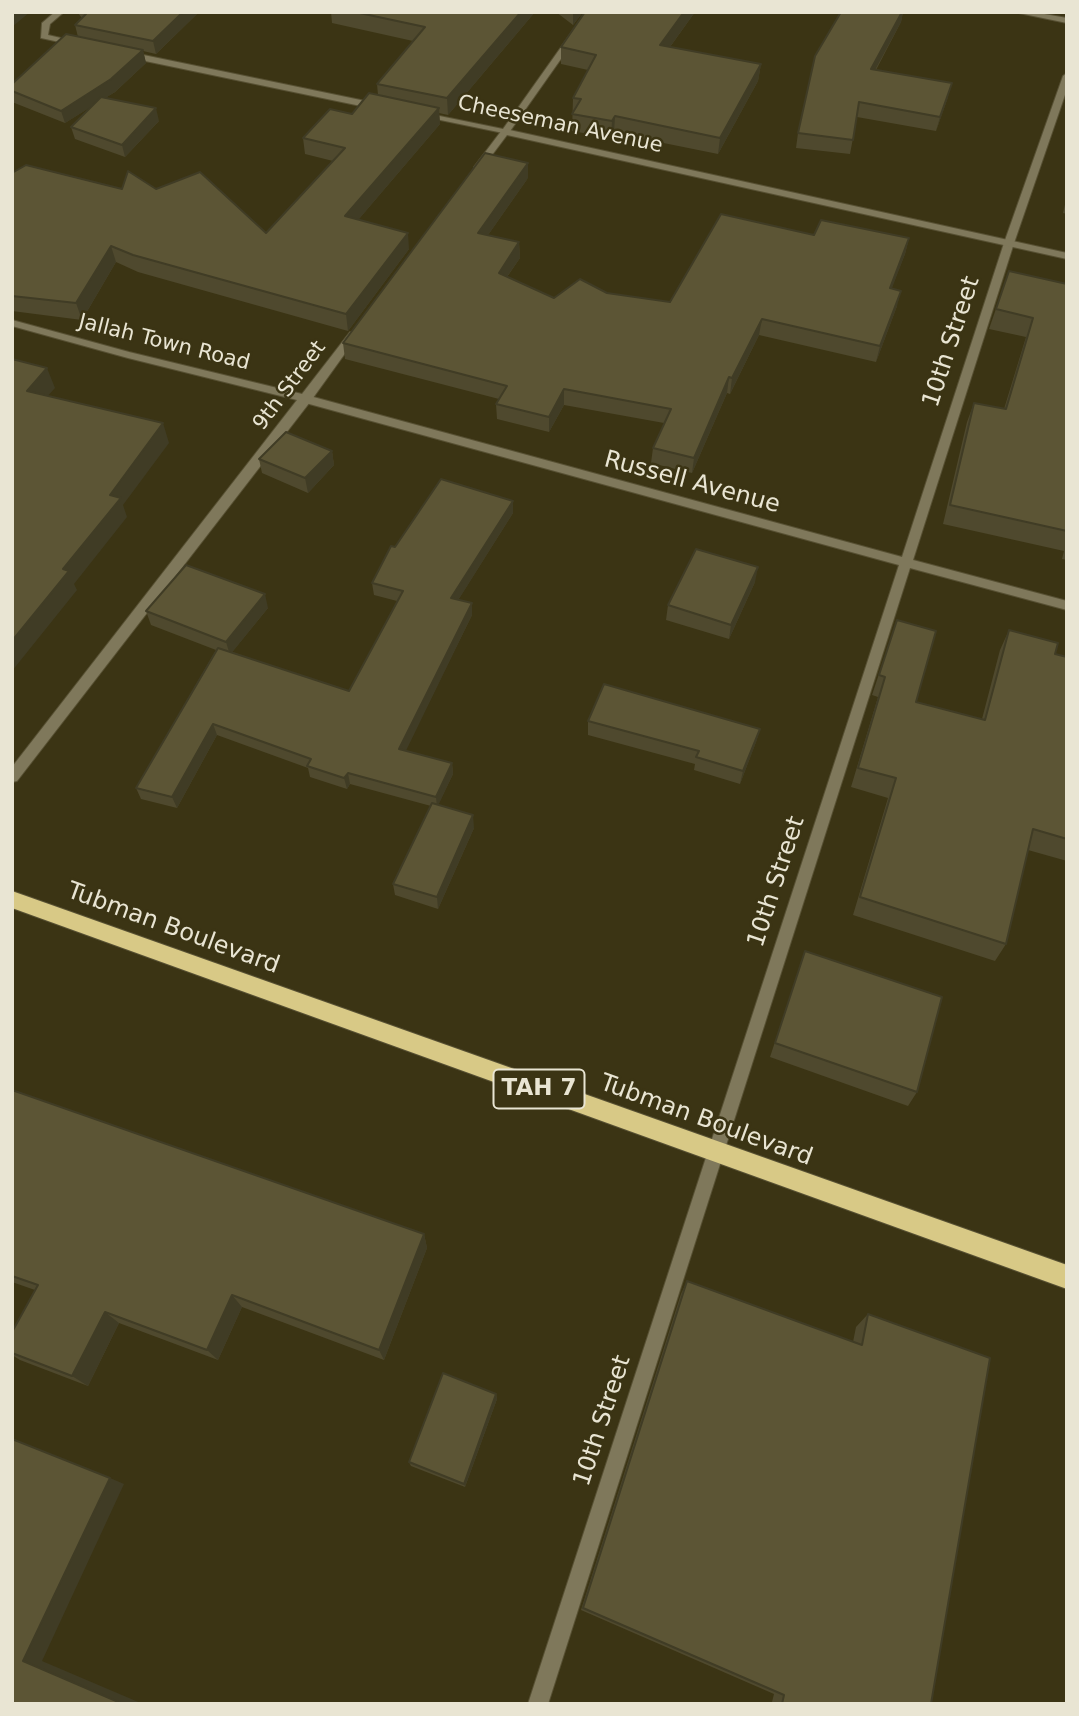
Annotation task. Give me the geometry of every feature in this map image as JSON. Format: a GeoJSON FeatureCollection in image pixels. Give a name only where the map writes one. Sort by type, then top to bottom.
{"type":"FeatureCollection","features":[{"type":"Feature","properties":{"kind":"highway","name":"Tubman Boulevard"},"geometry":{"type":"LineString","coordinates":[[12,899],[1067,1277]]}},
{"type":"Feature","properties":{"kind":"street"},"geometry":{"type":"LineString","coordinates":[[60,12],[46,23],[44,36],[87,47]]}},
{"type":"Feature","properties":{"kind":"street"},"geometry":{"type":"LineString","coordinates":[[472,177],[590,12]]}},
{"type":"Feature","properties":{"kind":"street"},"geometry":{"type":"LineString","coordinates":[[1018,12],[1067,21]]}},
{"type":"Feature","properties":{"kind":"street"},"geometry":{"type":"LineString","coordinates":[[114,52],[397,110]]}},
{"type":"Feature","properties":{"kind":"street","name":"10th Street"},"geometry":{"type":"LineString","coordinates":[[538,1704],[1009,243],[1067,76]]}},
{"type":"Feature","properties":{"kind":"street","name":"Cheeseman Avenue"},"geometry":{"type":"LineString","coordinates":[[410,113],[1067,256]]}},
{"type":"Feature","properties":{"kind":"street","name":"9th Street"},"geometry":{"type":"LineString","coordinates":[[12,777],[364,321]]}},
{"type":"Feature","properties":{"kind":"street","name":"Jallah Town Road"},"geometry":{"type":"LineString","coordinates":[[12,323],[306,399]]}},
{"type":"Feature","properties":{"kind":"street","name":"Russell Avenue"},"geometry":{"type":"LineString","coordinates":[[306,399],[1067,606]]}},
{"type":"Feature","properties":{"kind":"building"},"geometry":{"type":"Polygon","coordinates":[[[85,12],[183,12],[153,41],[75,25],[85,12]]]}},
{"type":"Feature","properties":{"kind":"building"},"geometry":{"type":"Polygon","coordinates":[[[355,12],[521,12],[447,98],[377,84],[425,27],[355,12]]]}},
{"type":"Feature","properties":{"kind":"building"},"geometry":{"type":"Polygon","coordinates":[[[585,12],[684,12],[660,45],[761,64],[720,138],[615,116],[612,121],[572,114],[581,99],[573,98],[596,55],[561,47],[585,12]]]}},
{"type":"Feature","properties":{"kind":"building"},"geometry":{"type":"Polygon","coordinates":[[[841,12],[902,12],[871,69],[952,83],[940,117],[859,102],[853,140],[798,133],[815,56],[841,12]]]}},
{"type":"Feature","properties":{"kind":"building"},"geometry":{"type":"Polygon","coordinates":[[[66,34],[143,50],[111,79],[61,111],[12,91],[12,84],[66,34]]]}},
{"type":"Feature","properties":{"kind":"building"},"geometry":{"type":"Polygon","coordinates":[[[369,93],[439,108],[345,216],[408,233],[346,314],[133,255],[111,246],[76,303],[12,296],[12,173],[26,165],[122,189],[128,171],[156,189],[200,172],[266,233],[345,148],[303,138],[330,109],[352,114],[369,93]]]}},
{"type":"Feature","properties":{"kind":"building"},"geometry":{"type":"Polygon","coordinates":[[[101,97],[156,108],[122,145],[71,127],[101,97]]]}},
{"type":"Feature","properties":{"kind":"building"},"geometry":{"type":"Polygon","coordinates":[[[485,153],[528,163],[478,233],[519,242],[499,273],[554,298],[580,279],[607,293],[670,302],[721,214],[814,235],[821,220],[909,238],[890,288],[901,291],[880,346],[762,319],[732,378],[729,377],[694,458],[653,448],[671,409],[564,389],[549,417],[496,404],[507,386],[343,343],[485,153]]]}},
{"type":"Feature","properties":{"kind":"building"},"geometry":{"type":"Polygon","coordinates":[[[1009,271],[1067,284],[1067,531],[950,505],[974,403],[1006,409],[1033,318],[996,309],[1009,271]]]}},
{"type":"Feature","properties":{"kind":"building"},"geometry":{"type":"Polygon","coordinates":[[[12,359],[47,368],[27,391],[163,423],[110,495],[121,498],[63,569],[69,571],[12,641],[12,359]]]}},
{"type":"Feature","properties":{"kind":"building"},"geometry":{"type":"Polygon","coordinates":[[[286,432],[332,451],[305,478],[259,459],[286,432]]]}},
{"type":"Feature","properties":{"kind":"building"},"geometry":{"type":"Polygon","coordinates":[[[441,479],[513,501],[451,598],[472,603],[399,749],[452,763],[436,797],[348,773],[344,778],[307,766],[311,759],[213,724],[172,797],[136,788],[218,648],[349,691],[403,591],[372,583],[391,546],[395,547],[441,479]]]}},
{"type":"Feature","properties":{"kind":"building"},"geometry":{"type":"Polygon","coordinates":[[[696,549],[758,567],[731,625],[668,605],[696,549]]]}},
{"type":"Feature","properties":{"kind":"building"},"geometry":{"type":"Polygon","coordinates":[[[186,565],[265,594],[226,642],[146,611],[186,565]]]}},
{"type":"Feature","properties":{"kind":"building"},"geometry":{"type":"Polygon","coordinates":[[[897,620],[936,631],[916,702],[985,720],[1009,630],[1058,643],[1055,654],[1067,657],[1067,839],[1033,829],[1006,944],[860,897],[896,778],[858,768],[885,677],[879,675],[897,620]]]}},
{"type":"Feature","properties":{"kind":"building"},"geometry":{"type":"Polygon","coordinates":[[[604,684],[760,729],[743,771],[696,757],[699,751],[588,721],[604,684]]]}},
{"type":"Feature","properties":{"kind":"building"},"geometry":{"type":"Polygon","coordinates":[[[432,803],[473,815],[437,897],[393,884],[432,803]]]}},
{"type":"Feature","properties":{"kind":"building"},"geometry":{"type":"Polygon","coordinates":[[[805,951],[942,997],[917,1092],[775,1043],[805,951]]]}},
{"type":"Feature","properties":{"kind":"building"},"geometry":{"type":"Polygon","coordinates":[[[12,1090],[424,1234],[379,1350],[232,1295],[207,1350],[105,1312],[72,1376],[12,1353],[12,1332],[38,1285],[12,1276],[12,1090]]]}},
{"type":"Feature","properties":{"kind":"building"},"geometry":{"type":"Polygon","coordinates":[[[687,1281],[862,1345],[868,1314],[990,1358],[931,1704],[782,1704],[784,1695],[583,1608],[687,1281]]]}},
{"type":"Feature","properties":{"kind":"building"},"geometry":{"type":"Polygon","coordinates":[[[443,1373],[496,1394],[464,1484],[409,1462],[443,1373]]]}},
{"type":"Feature","properties":{"kind":"building"},"geometry":{"type":"Polygon","coordinates":[[[12,1439],[110,1478],[23,1661],[123,1704],[12,1704],[12,1439]]]}}]}
